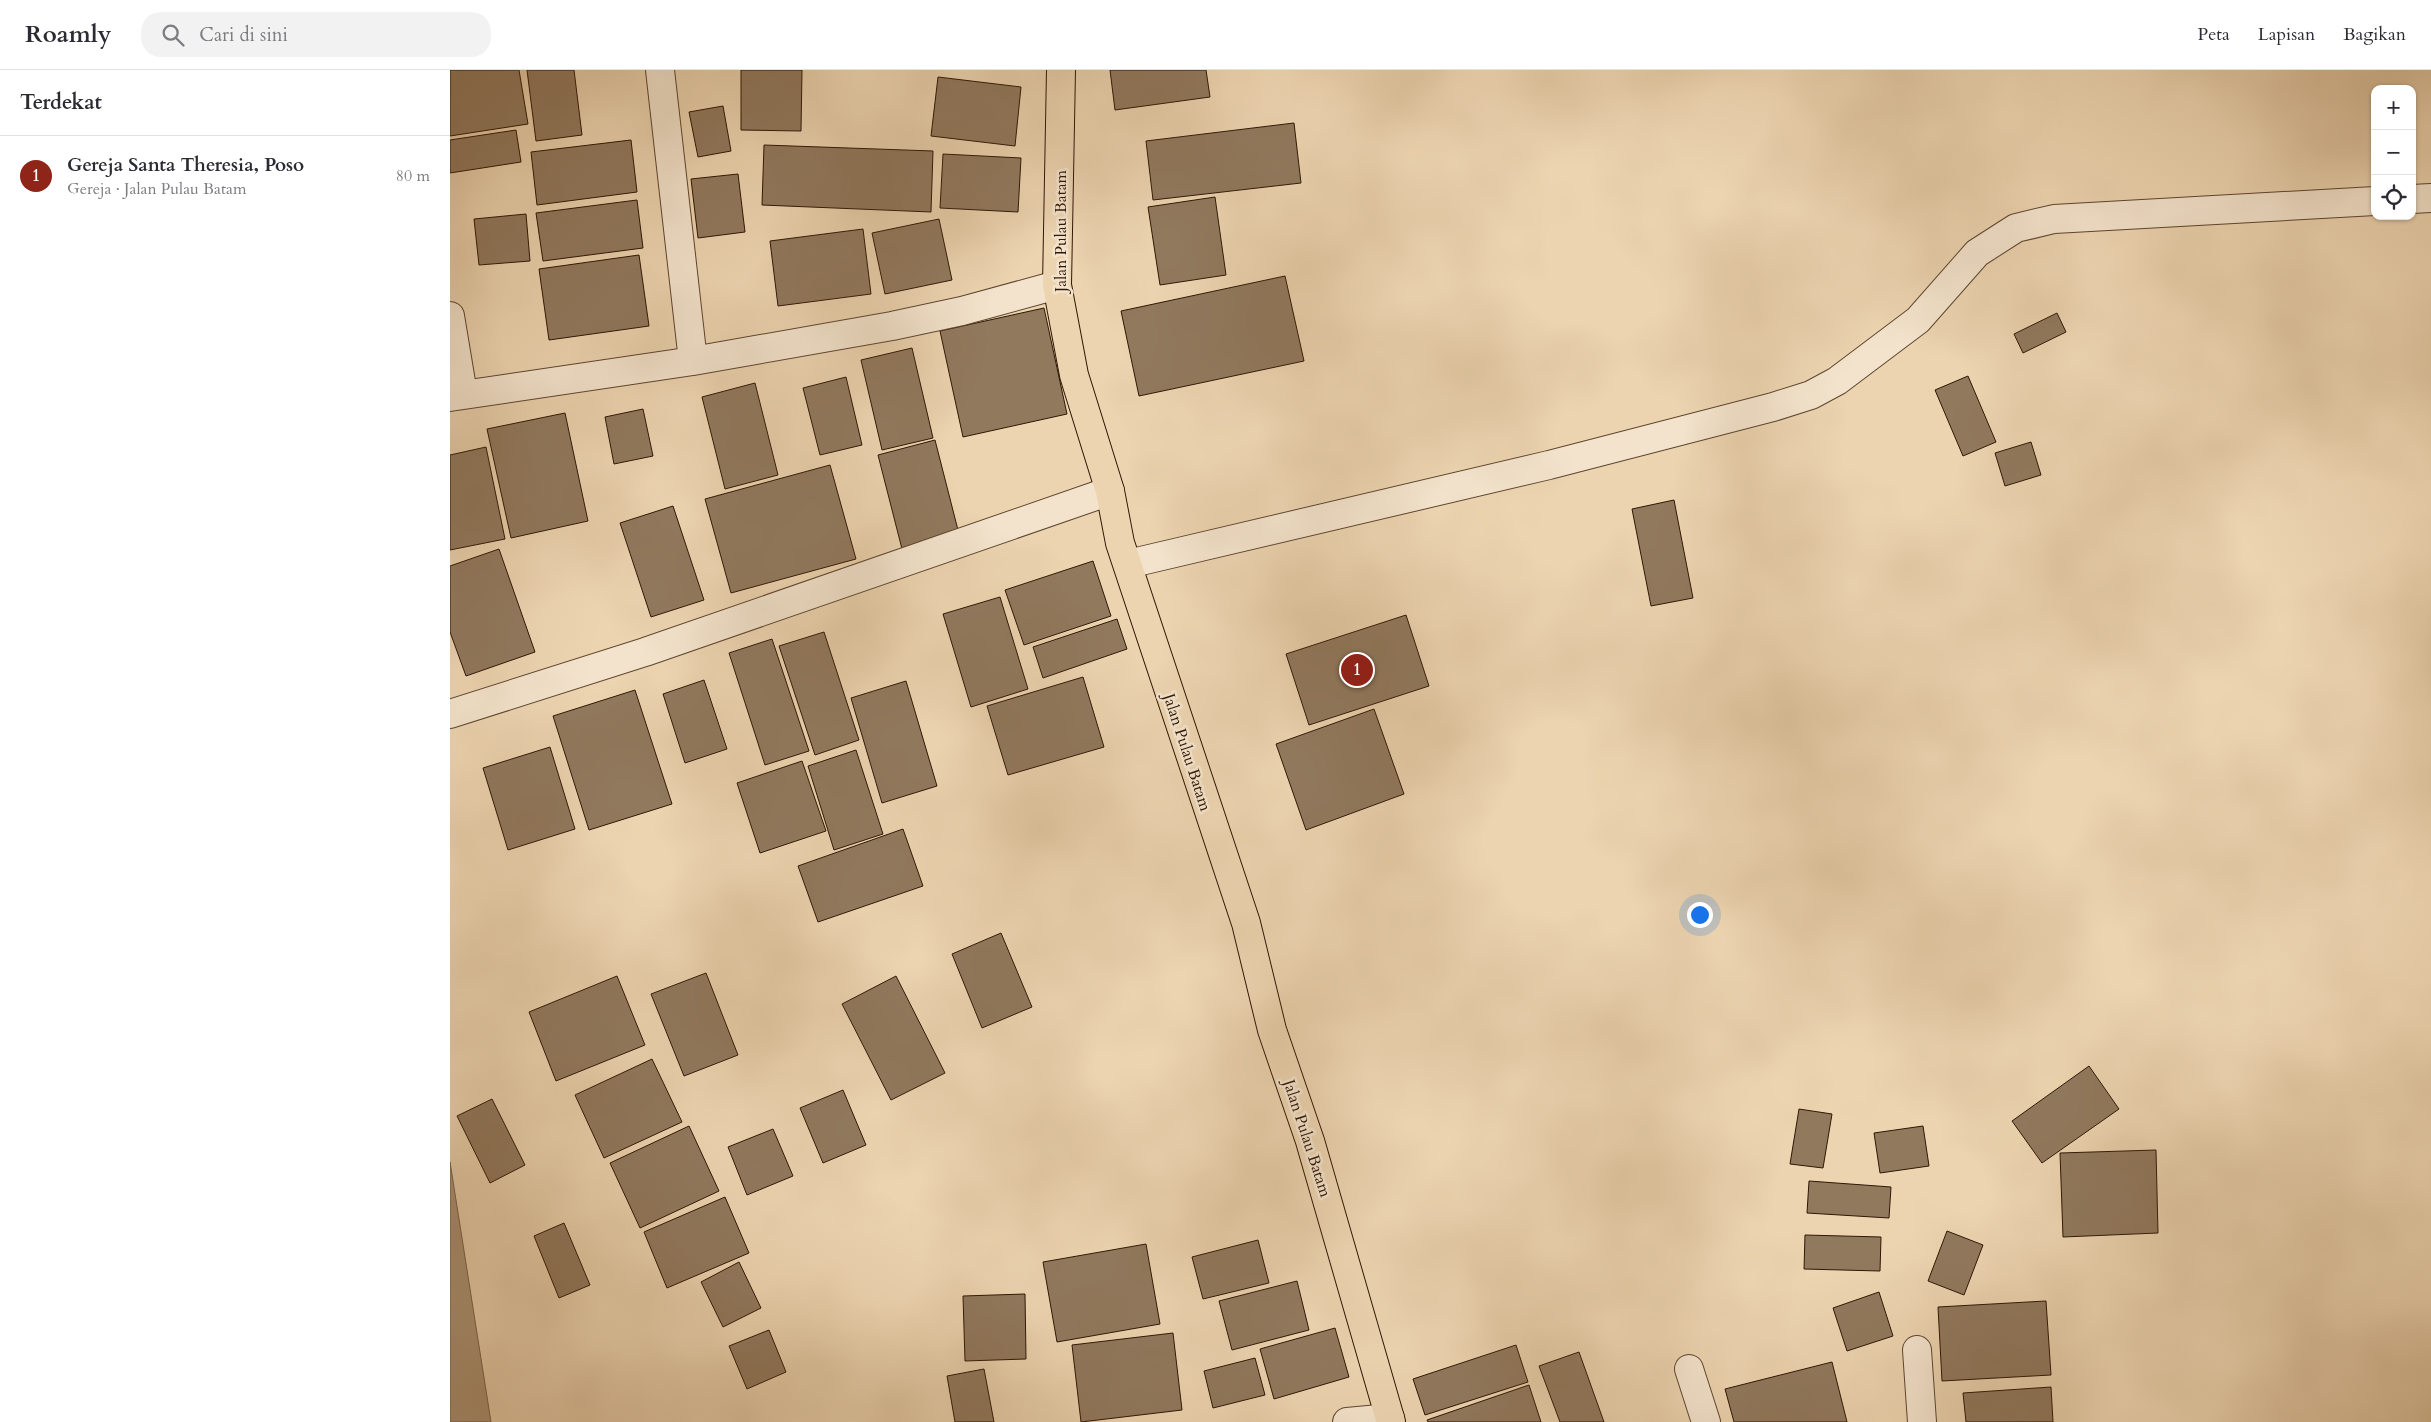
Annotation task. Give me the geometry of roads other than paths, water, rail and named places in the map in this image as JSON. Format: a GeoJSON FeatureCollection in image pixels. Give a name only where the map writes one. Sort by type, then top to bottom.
{"type":"FeatureCollection","features":[{"type":"Feature","properties":{"kind":"highway","name":"Jalan Pulau Batam"},"geometry":{"type":"LineString","coordinates":[[1061,70],[1057,285],[1074,375],[1110,491],[1120,543],[1246,923],[1272,1030],[1310,1141],[1390,1420]]}},
{"type":"Feature","properties":{"kind":"street"},"geometry":{"type":"LineString","coordinates":[[660,70],[693,361]]}},
{"type":"Feature","properties":{"kind":"street"},"geometry":{"type":"LineString","coordinates":[[2416,199],[2431,198]]}},
{"type":"Feature","properties":{"kind":"street"},"geometry":{"type":"LineString","coordinates":[[1128,564],[1549,465],[1773,407],[1811,395],[1837,381],[1894,339],[1937,300],[1955,276],[1977,253],[2016,228],[2054,219],[2371,201]]}},
{"type":"Feature","properties":{"kind":"street"},"geometry":{"type":"LineString","coordinates":[[450,316],[457,395],[693,361],[900,324],[962,311],[1057,285]]}},
{"type":"Feature","properties":{"kind":"street"},"geometry":{"type":"LineString","coordinates":[[450,714],[645,652],[1110,491]]}},
{"type":"Feature","properties":{"kind":"street"},"geometry":{"type":"LineString","coordinates":[[1917,1350],[1922,1422]]}},
{"type":"Feature","properties":{"kind":"street"},"geometry":{"type":"LineString","coordinates":[[1689,1369],[1706,1422]]}},
{"type":"Feature","properties":{"kind":"street"},"geometry":{"type":"LineString","coordinates":[[1347,1422],[1390,1420]]}},
{"type":"Feature","properties":{"kind":"place","name":"Gereja Santa Theresia, Poso"},"geometry":{"type":"Point","coordinates":[1357,670]}}]}
